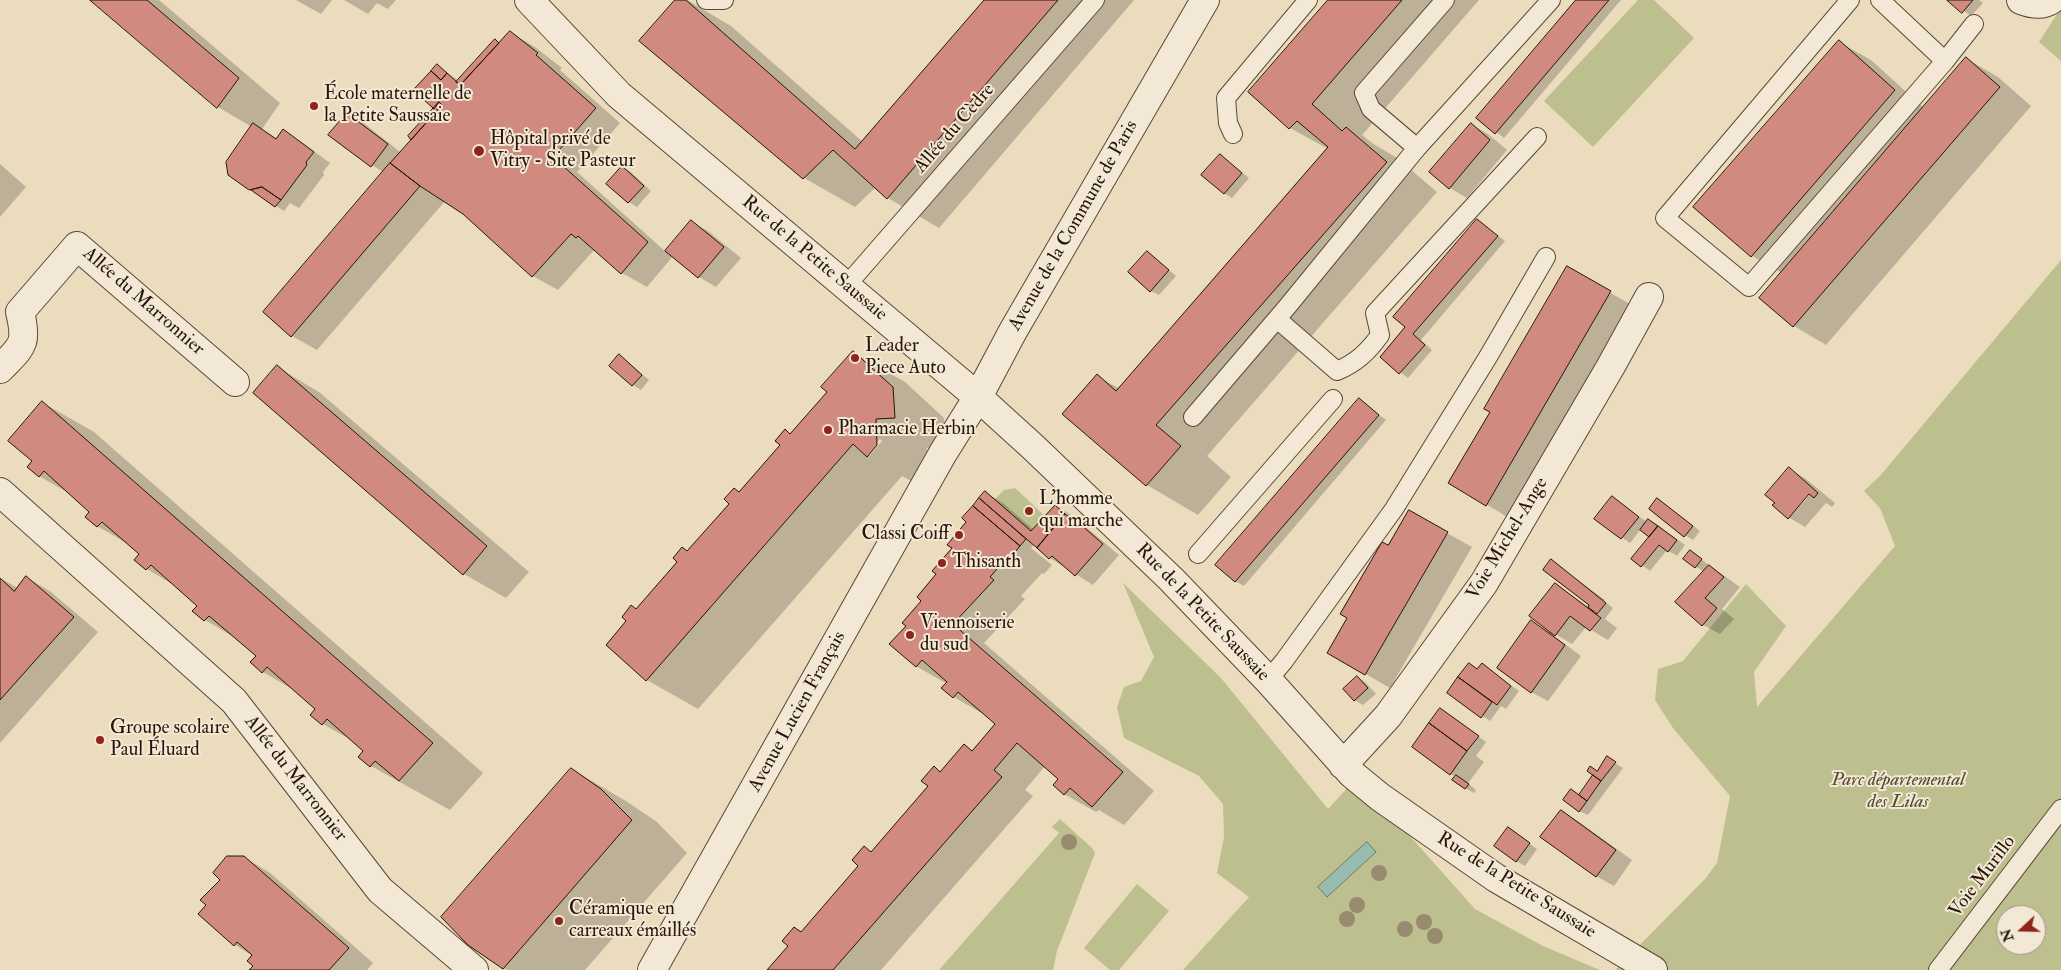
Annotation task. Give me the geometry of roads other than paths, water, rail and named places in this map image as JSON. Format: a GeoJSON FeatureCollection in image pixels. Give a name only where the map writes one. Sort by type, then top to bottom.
{"type":"FeatureCollection","features":[{"type":"Feature","properties":{"kind":"street","name":"Rue de la Petite Saussaie"},"geometry":{"type":"LineString","coordinates":[[529,0],[619,96],[978,397],[1033,447],[1171,579],[1268,680],[1343,765],[1380,797],[1496,878],[1653,970]]}},
{"type":"Feature","properties":{"kind":"street","name":"Avenue de la Commune de Paris"},"geometry":{"type":"LineString","coordinates":[[943,453],[978,397],[1013,331],[1205,0]]}},
{"type":"Feature","properties":{"kind":"street"},"geometry":{"type":"LineString","coordinates":[[2022,0],[2029,3],[2046,3],[2051,0]]}},
{"type":"Feature","properties":{"kind":"street","name":"Allée du Marronnier"},"geometry":{"type":"LineString","coordinates":[[0,369],[21,347],[24,338],[20,312],[77,246],[235,382]]}},
{"type":"Feature","properties":{"kind":"street","name":"Voie Michel-Ange"},"geometry":{"type":"LineString","coordinates":[[1343,765],[1388,716],[1484,583],[1611,366],[1649,297]]}},
{"type":"Feature","properties":{"kind":"street","name":"Avenue Lucien Français"},"geometry":{"type":"LineString","coordinates":[[652,970],[943,453]]}},
{"type":"Feature","properties":{"kind":"street","name":"Allée du Marronnier"},"geometry":{"type":"LineString","coordinates":[[0,492],[234,701],[380,890],[474,970]]}},
{"type":"Feature","properties":{"kind":"lane"},"geometry":{"type":"LineString","coordinates":[[706,0],[724,0]]}},
{"type":"Feature","properties":{"kind":"lane","name":"Allée du Cèdre"},"geometry":{"type":"LineString","coordinates":[[846,286],[1095,0]]}},
{"type":"Feature","properties":{"kind":"lane"},"geometry":{"type":"LineString","coordinates":[[1233,134],[1228,123],[1226,98],[1308,0]]}},
{"type":"Feature","properties":{"kind":"lane"},"geometry":{"type":"LineString","coordinates":[[1417,148],[1371,109],[1364,93],[1445,0]]}},
{"type":"Feature","properties":{"kind":"lane"},"geometry":{"type":"LineString","coordinates":[[1193,417],[1277,319],[1417,148],[1551,0]]}},
{"type":"Feature","properties":{"kind":"lane"},"geometry":{"type":"LineString","coordinates":[[1850,0],[1665,218],[1749,287],[1945,61],[1974,24]]}},
{"type":"Feature","properties":{"kind":"lane"},"geometry":{"type":"LineString","coordinates":[[1880,0],[1945,61]]}},
{"type":"Feature","properties":{"kind":"lane"},"geometry":{"type":"LineString","coordinates":[[1277,319],[1337,371],[1351,365],[1370,350],[1380,335],[1375,313],[1537,137]]}},
{"type":"Feature","properties":{"kind":"lane"},"geometry":{"type":"LineString","coordinates":[[1268,680],[1284,661],[1394,510],[1488,357],[1546,257]]}},
{"type":"Feature","properties":{"kind":"lane"},"geometry":{"type":"LineString","coordinates":[[1198,554],[1333,399]]}},
{"type":"Feature","properties":{"kind":"lane","name":"Voie Murillo"},"geometry":{"type":"LineString","coordinates":[[1938,970],[2061,809]]}},
{"type":"Feature","properties":{"kind":"water"},"geometry":{"type":"Polygon","coordinates":[[[1367,842],[1376,852],[1327,897],[1318,887],[1367,842]]]}},
{"type":"Feature","properties":{"kind":"place","name":"École maternelle de la Petite Saussaie"},"geometry":{"type":"Point","coordinates":[314,106]}},
{"type":"Feature","properties":{"kind":"place","name":"Hôpital privé de Vitry - Site Pasteur"},"geometry":{"type":"Point","coordinates":[479,151]}},
{"type":"Feature","properties":{"kind":"place","name":"Leader Piece Auto"},"geometry":{"type":"Point","coordinates":[855,358]}},
{"type":"Feature","properties":{"kind":"place","name":"Pharmacie Herbin"},"geometry":{"type":"Point","coordinates":[828,430]}},
{"type":"Feature","properties":{"kind":"place","name":"L'homme qui marche"},"geometry":{"type":"Point","coordinates":[1029,511]}},
{"type":"Feature","properties":{"kind":"place","name":"Classi Coiff"},"geometry":{"type":"Point","coordinates":[959,535]}},
{"type":"Feature","properties":{"kind":"place","name":"Thisanth"},"geometry":{"type":"Point","coordinates":[942,563]}},
{"type":"Feature","properties":{"kind":"place","name":"Viennoiserie du sud"},"geometry":{"type":"Point","coordinates":[910,635]}},
{"type":"Feature","properties":{"kind":"place","name":"Groupe scolaire Paul Éluard"},"geometry":{"type":"Point","coordinates":[100,740]}},
{"type":"Feature","properties":{"kind":"place","name":"Céramique en carreaux émaillés"},"geometry":{"type":"Point","coordinates":[559,921]}},
{"type":"Feature","properties":{"kind":"park label","name":"Parc départemental des Lilas"},"geometry":{"type":"Point","coordinates":[1898,792]}}]}
